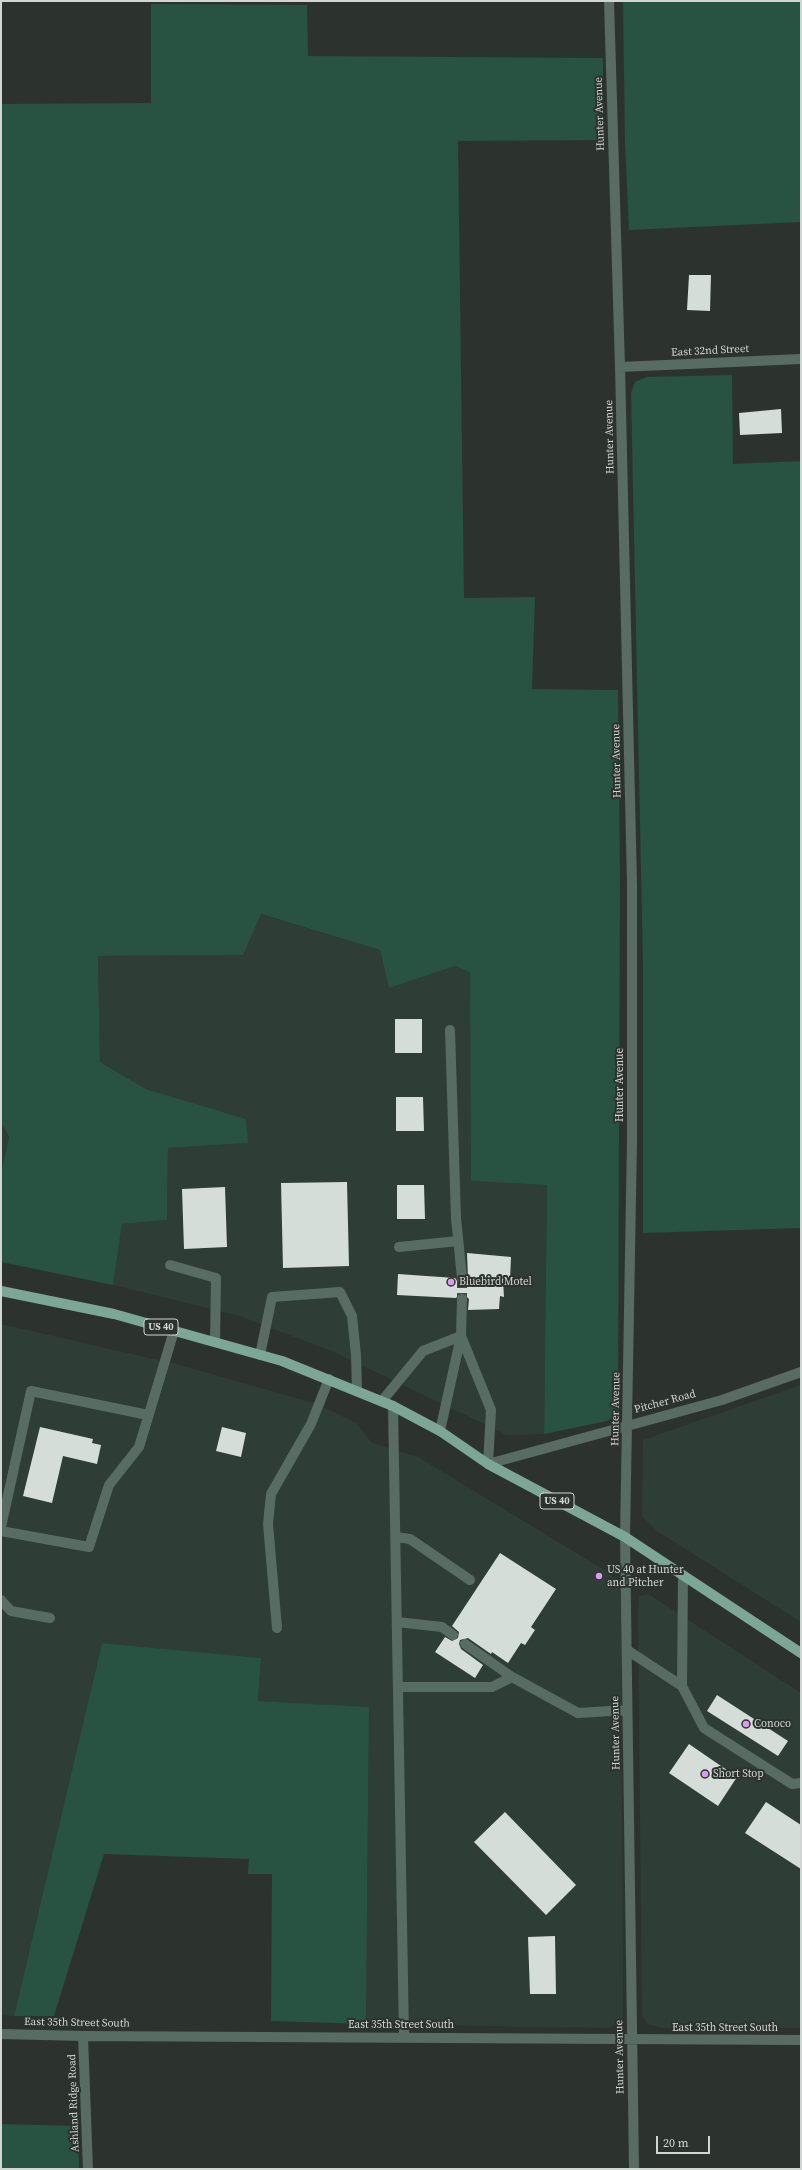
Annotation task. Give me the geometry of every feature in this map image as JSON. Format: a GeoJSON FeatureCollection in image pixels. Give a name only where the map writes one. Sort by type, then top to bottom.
{"type":"FeatureCollection","features":[{"type":"Feature","properties":{"kind":"main road","name":"US 40"},"geometry":{"type":"LineString","coordinates":[[1,1291],[114,1314],[282,1361],[382,1401],[440,1431],[488,1464],[625,1537],[801,1653]]}},
{"type":"Feature","properties":{"kind":"street","name":"Hunter Avenue"},"geometry":{"type":"LineString","coordinates":[[609,1],[620,367],[632,884],[632,1140],[625,1537],[634,2169]]}},
{"type":"Feature","properties":{"kind":"street","name":"East 32nd Street"},"geometry":{"type":"LineString","coordinates":[[620,367],[801,359]]}},
{"type":"Feature","properties":{"kind":"street"},"geometry":{"type":"LineString","coordinates":[[450,1030],[456,1218],[462,1278]]}},
{"type":"Feature","properties":{"kind":"street"},"geometry":{"type":"LineString","coordinates":[[400,1247],[458,1242]]}},
{"type":"Feature","properties":{"kind":"street"},"geometry":{"type":"LineString","coordinates":[[170,1265],[216,1278],[215,1342]]}},
{"type":"Feature","properties":{"kind":"street"},"geometry":{"type":"LineString","coordinates":[[260,1355],[272,1298],[340,1292],[352,1316],[356,1355],[357,1391]]}},
{"type":"Feature","properties":{"kind":"street"},"geometry":{"type":"LineString","coordinates":[[440,1431],[461,1336],[462,1299]]}},
{"type":"Feature","properties":{"kind":"street"},"geometry":{"type":"LineString","coordinates":[[1,1531],[89,1547],[109,1486],[139,1447],[174,1331]]}},
{"type":"Feature","properties":{"kind":"street"},"geometry":{"type":"LineString","coordinates":[[382,1401],[423,1352],[461,1336]]}},
{"type":"Feature","properties":{"kind":"street"},"geometry":{"type":"LineString","coordinates":[[461,1336],[491,1410],[488,1464]]}},
{"type":"Feature","properties":{"kind":"street","name":"Pitcher Road"},"geometry":{"type":"LineString","coordinates":[[488,1464],[628,1424],[722,1400],[801,1372]]}},
{"type":"Feature","properties":{"kind":"street"},"geometry":{"type":"LineString","coordinates":[[277,1628],[268,1524],[271,1494],[311,1424],[329,1379]]}},
{"type":"Feature","properties":{"kind":"street"},"geometry":{"type":"LineString","coordinates":[[1,1527],[31,1391],[148,1415]]}},
{"type":"Feature","properties":{"kind":"street"},"geometry":{"type":"LineString","coordinates":[[393,1406],[404,2036]]}},
{"type":"Feature","properties":{"kind":"street"},"geometry":{"type":"LineString","coordinates":[[396,1537],[410,1539],[470,1580]]}},
{"type":"Feature","properties":{"kind":"street"},"geometry":{"type":"LineString","coordinates":[[683,1576],[682,1686],[704,1728],[792,1784],[801,1783]]}},
{"type":"Feature","properties":{"kind":"street"},"geometry":{"type":"LineString","coordinates":[[1,1600],[11,1611],[50,1618]]}},
{"type":"Feature","properties":{"kind":"street"},"geometry":{"type":"LineString","coordinates":[[397,1622],[442,1627],[453,1636]]}},
{"type":"Feature","properties":{"kind":"street"},"geometry":{"type":"LineString","coordinates":[[465,1644],[512,1677],[578,1713],[628,1710]]}},
{"type":"Feature","properties":{"kind":"street"},"geometry":{"type":"LineString","coordinates":[[627,1650],[682,1686]]}},
{"type":"Feature","properties":{"kind":"street"},"geometry":{"type":"LineString","coordinates":[[398,1687],[492,1687],[512,1677]]}},
{"type":"Feature","properties":{"kind":"street","name":"East 35th Street South"},"geometry":{"type":"LineString","coordinates":[[1,2034],[83,2036],[404,2036],[801,2040]]}},
{"type":"Feature","properties":{"kind":"street","name":"Ashland Ridge Road"},"geometry":{"type":"LineString","coordinates":[[83,2036],[88,2169]]}},
{"type":"Feature","properties":{"kind":"shaded area"},"geometry":{"type":"Polygon","coordinates":[[[260,914],[380,950],[389,988],[455,966],[471,972],[471,1181],[547,1185],[544,1434],[507,1435],[334,1352],[240,1316],[113,1285],[122,1224],[167,1220],[168,1148],[247,1143],[246,1119],[146,1089],[100,1062],[98,956],[243,955],[260,914]]]}},
{"type":"Feature","properties":{"kind":"shaded area"},"geometry":{"type":"Polygon","coordinates":[[[1,1122],[9,1137],[1,1175],[1,1122]]]}},
{"type":"Feature","properties":{"kind":"shaded area"},"geometry":{"type":"Polygon","coordinates":[[[1,1324],[180,1365],[317,1404],[356,1423],[372,1443],[418,1457],[611,1574],[619,1586],[621,1609],[623,2018],[617,2025],[606,2028],[366,2024],[369,1708],[258,1701],[261,1658],[102,1643],[14,2016],[1,2015],[1,1324]]]}},
{"type":"Feature","properties":{"kind":"shaded area"},"geometry":{"type":"Polygon","coordinates":[[[801,1385],[801,1622],[657,1531],[642,1516],[643,1440],[801,1385]]]}},
{"type":"Feature","properties":{"kind":"shaded area"},"geometry":{"type":"Polygon","coordinates":[[[648,1594],[801,1693],[801,2028],[662,2028],[648,2024],[642,2016],[638,1613],[639,1596],[648,1594]]]}},
{"type":"Feature","properties":{"kind":"green space"},"geometry":{"type":"Polygon","coordinates":[[[623,1],[801,1],[801,222],[629,230],[625,143],[623,1]]]}},
{"type":"Feature","properties":{"kind":"green space"},"geometry":{"type":"Polygon","coordinates":[[[151,4],[307,5],[308,56],[603,58],[603,140],[458,141],[464,598],[535,597],[532,689],[618,690],[620,879],[618,1414],[607,1421],[544,1434],[547,1185],[471,1181],[470,972],[455,966],[389,988],[380,950],[261,914],[243,955],[98,956],[100,1062],[146,1089],[246,1119],[248,1143],[168,1148],[167,1220],[122,1224],[113,1285],[1,1262],[1,1175],[9,1137],[1,1122],[1,104],[151,103],[151,4]]]}},
{"type":"Feature","properties":{"kind":"green space"},"geometry":{"type":"Polygon","coordinates":[[[732,375],[733,464],[801,461],[801,1228],[643,1233],[643,966],[631,393],[635,382],[647,377],[732,375]]]}},
{"type":"Feature","properties":{"kind":"green space"},"geometry":{"type":"Polygon","coordinates":[[[102,1643],[261,1658],[258,1701],[369,1707],[366,2024],[271,2021],[272,1874],[248,1874],[249,1859],[104,1854],[54,2016],[14,2016],[102,1643]]]}},
{"type":"Feature","properties":{"kind":"green space"},"geometry":{"type":"Polygon","coordinates":[[[1,2124],[78,2126],[79,2169],[1,2169],[1,2124]]]}},
{"type":"Feature","properties":{"kind":"building"},"geometry":{"type":"Polygon","coordinates":[[[689,275],[711,275],[710,311],[687,310],[689,275]]]}},
{"type":"Feature","properties":{"kind":"building"},"geometry":{"type":"Polygon","coordinates":[[[781,409],[782,433],[740,435],[739,413],[781,409]]]}},
{"type":"Feature","properties":{"kind":"building"},"geometry":{"type":"Polygon","coordinates":[[[395,1019],[422,1019],[422,1053],[395,1053],[395,1019]]]}},
{"type":"Feature","properties":{"kind":"building"},"geometry":{"type":"Polygon","coordinates":[[[396,1097],[423,1097],[424,1131],[396,1131],[396,1097]]]}},
{"type":"Feature","properties":{"kind":"building"},"geometry":{"type":"Polygon","coordinates":[[[347,1182],[349,1266],[283,1268],[281,1183],[347,1182]]]}},
{"type":"Feature","properties":{"kind":"building"},"geometry":{"type":"Polygon","coordinates":[[[397,1185],[424,1185],[425,1219],[397,1219],[397,1185]]]}},
{"type":"Feature","properties":{"kind":"building"},"geometry":{"type":"Polygon","coordinates":[[[225,1187],[227,1247],[184,1249],[182,1189],[225,1187]]]}},
{"type":"Feature","properties":{"kind":"building","name":"Bluebird Motel"},"geometry":{"type":"Polygon","coordinates":[[[467,1253],[511,1257],[510,1280],[503,1280],[504,1297],[500,1296],[499,1309],[468,1310],[469,1299],[463,1293],[459,1294],[456,1298],[397,1295],[398,1274],[455,1278],[459,1284],[465,1283],[468,1278],[467,1253]]]}},
{"type":"Feature","properties":{"kind":"building"},"geometry":{"type":"Polygon","coordinates":[[[40,1427],[93,1439],[92,1443],[101,1445],[97,1464],[63,1456],[52,1503],[23,1496],[40,1427]]]}},
{"type":"Feature","properties":{"kind":"building"},"geometry":{"type":"Polygon","coordinates":[[[222,1427],[246,1433],[241,1457],[216,1451],[222,1427]]]}},
{"type":"Feature","properties":{"kind":"building"},"geometry":{"type":"Polygon","coordinates":[[[500,1553],[556,1589],[531,1627],[535,1630],[525,1645],[521,1643],[508,1663],[492,1652],[491,1654],[468,1638],[460,1640],[459,1644],[461,1649],[483,1665],[475,1678],[435,1652],[445,1637],[452,1641],[458,1638],[459,1632],[452,1626],[500,1553]]]}},
{"type":"Feature","properties":{"kind":"building"},"geometry":{"type":"Polygon","coordinates":[[[717,1695],[788,1741],[778,1756],[707,1711],[717,1695]]]}},
{"type":"Feature","properties":{"kind":"building"},"geometry":{"type":"Polygon","coordinates":[[[689,1744],[737,1777],[718,1806],[669,1773],[689,1744]]]}},
{"type":"Feature","properties":{"kind":"building"},"geometry":{"type":"Polygon","coordinates":[[[766,1802],[801,1825],[801,1869],[745,1833],[766,1802]]]}},
{"type":"Feature","properties":{"kind":"building"},"geometry":{"type":"Polygon","coordinates":[[[505,1812],[576,1885],[546,1915],[474,1842],[505,1812]]]}},
{"type":"Feature","properties":{"kind":"building"},"geometry":{"type":"Polygon","coordinates":[[[555,1936],[556,1994],[530,1994],[528,1937],[555,1936]]]}},
{"type":"Feature","properties":{"kind":"tunnel"},"geometry":{"type":"LineString","coordinates":[[462,1278],[462,1299]]}},
{"type":"Feature","properties":{"kind":"place","name":"Bluebird Motel"},"geometry":{"type":"Point","coordinates":[451,1282]}},
{"type":"Feature","properties":{"kind":"place","name":"US 40 at Hunter and Pitcher"},"geometry":{"type":"Point","coordinates":[599,1576]}},
{"type":"Feature","properties":{"kind":"place","name":"Conoco"},"geometry":{"type":"Point","coordinates":[746,1724]}},
{"type":"Feature","properties":{"kind":"place","name":"Short Stop"},"geometry":{"type":"Point","coordinates":[705,1774]}}]}
